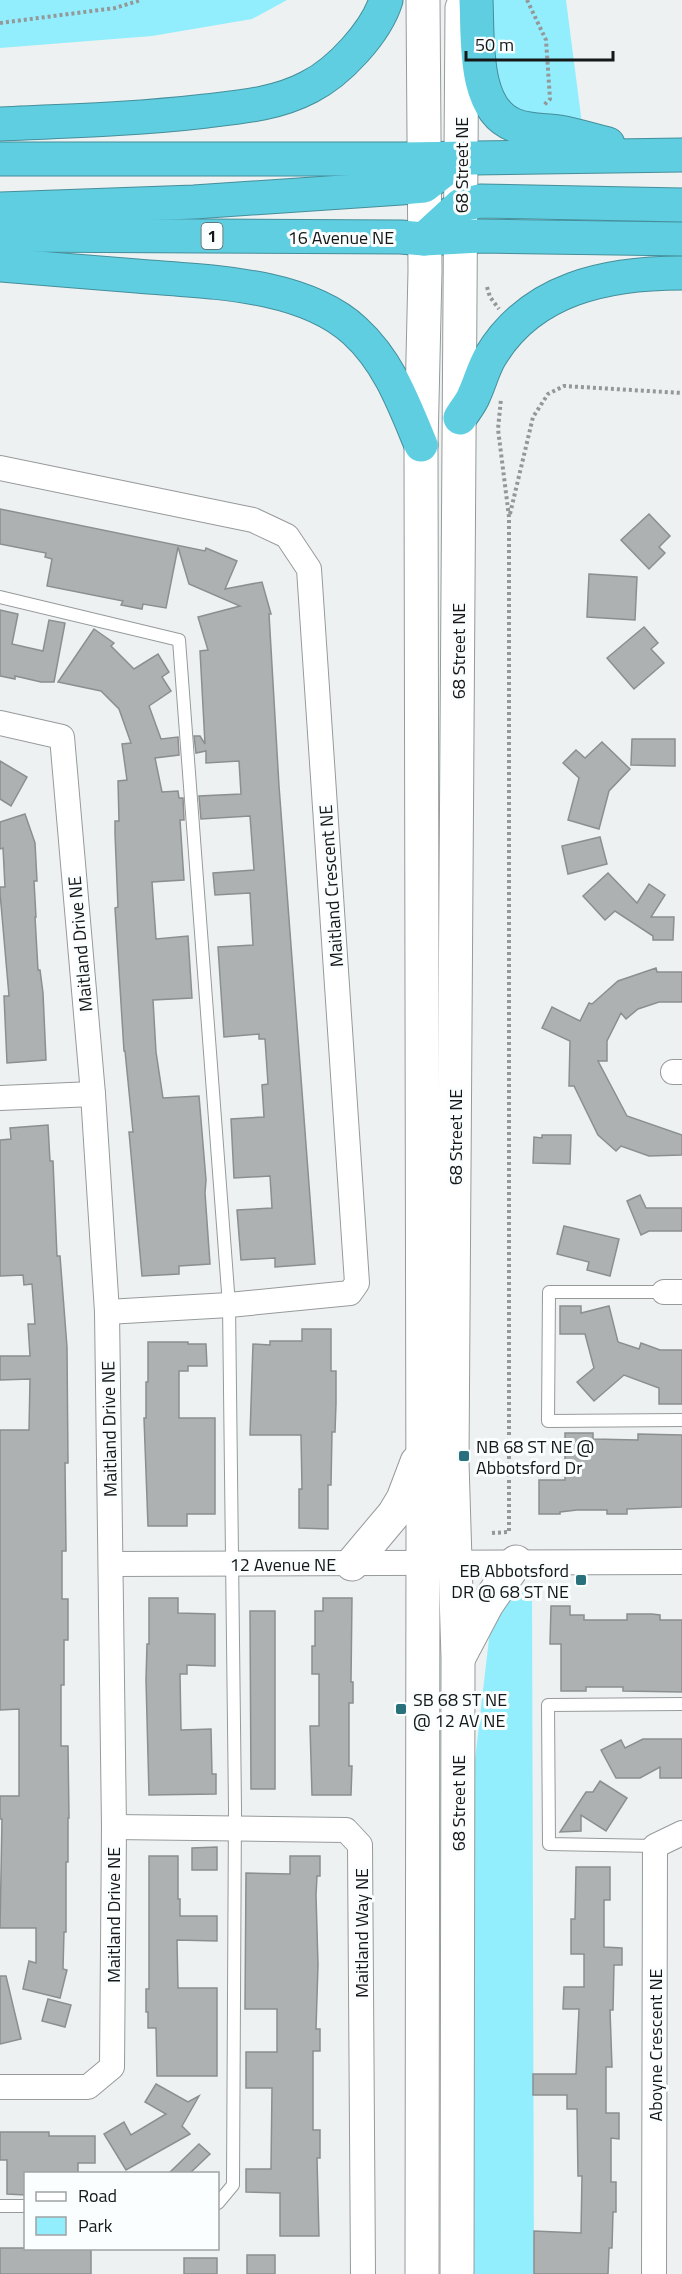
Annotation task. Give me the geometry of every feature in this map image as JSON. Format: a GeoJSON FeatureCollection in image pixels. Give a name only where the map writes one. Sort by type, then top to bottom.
{"type":"FeatureCollection","features":[{"type":"Feature","properties":{"kind":"highway"},"geometry":{"type":"LineString","coordinates":[[0,124],[163,116],[243,107],[279,99],[308,88],[330,74],[370,31],[383,11],[386,0]]}},
{"type":"Feature","properties":{"kind":"highway"},"geometry":{"type":"LineString","coordinates":[[476,0],[479,77],[486,95],[502,118],[513,125],[528,129],[561,132],[666,155]]}},
{"type":"Feature","properties":{"kind":"highway"},"geometry":{"type":"LineString","coordinates":[[0,209],[194,202],[424,172],[460,158],[666,155]]}},
{"type":"Feature","properties":{"kind":"highway"},"geometry":{"type":"LineString","coordinates":[[0,159],[424,172]]}},
{"type":"Feature","properties":{"kind":"highway"},"geometry":{"type":"LineString","coordinates":[[424,239],[461,205],[480,201],[682,205]]}},
{"type":"Feature","properties":{"kind":"highway","name":"16 Avenue NE"},"geometry":{"type":"LineString","coordinates":[[0,235],[682,239]]}},
{"type":"Feature","properties":{"kind":"highway"},"geometry":{"type":"LineString","coordinates":[[0,265],[198,281],[266,290],[310,304],[336,317],[356,331],[378,356],[398,387],[421,445]]}},
{"type":"Feature","properties":{"kind":"highway"},"geometry":{"type":"LineString","coordinates":[[460,418],[474,397],[483,371],[499,344],[524,315],[538,305],[572,289],[600,281],[636,275],[682,273]]}},
{"type":"Feature","properties":{"kind":"main road","name":"68 Street NE"},"geometry":{"type":"LineString","coordinates":[[422,2274],[421,445],[424,239],[423,0]]}},
{"type":"Feature","properties":{"kind":"main road","name":"68 Street NE"},"geometry":{"type":"LineString","coordinates":[[457,2274],[458,1658],[452,1450],[462,0]]}},
{"type":"Feature","properties":{"kind":"main road"},"geometry":{"type":"LineString","coordinates":[[352,1564],[399,1507],[423,1446]]}},
{"type":"Feature","properties":{"kind":"main road"},"geometry":{"type":"LineString","coordinates":[[458,1658],[487,1604],[516,1562]]}},
{"type":"Feature","properties":{"kind":"street","name":"Maitland Crescent NE"},"geometry":{"type":"LineString","coordinates":[[0,468],[254,520],[287,536],[309,568],[357,1283],[350,1293],[230,1305],[107,1312]]}},
{"type":"Feature","properties":{"kind":"street","name":"Maitland Drive NE"},"geometry":{"type":"LineString","coordinates":[[0,723],[62,737],[93,1094],[107,1312],[114,1827],[112,2067],[88,2087],[0,2087]]}},
{"type":"Feature","properties":{"kind":"street"},"geometry":{"type":"LineString","coordinates":[[0,1098],[93,1094]]}},
{"type":"Feature","properties":{"kind":"street","name":"12 Avenue NE"},"geometry":{"type":"LineString","coordinates":[[111,1564],[682,1562]]}},
{"type":"Feature","properties":{"kind":"street","name":"Maitland Way NE"},"geometry":{"type":"LineString","coordinates":[[114,1827],[346,1830],[360,1845],[363,2274]]}},
{"type":"Feature","properties":{"kind":"street"},"geometry":{"type":"LineString","coordinates":[[655,1846],[682,1833]]}},
{"type":"Feature","properties":{"kind":"street","name":"Aboyne Crescent NE"},"geometry":{"type":"LineString","coordinates":[[654,2274],[655,1846]]}},
{"type":"Feature","properties":{"kind":"lane"},"geometry":{"type":"LineString","coordinates":[[0,597],[179,640],[230,1305],[235,1809],[233,1828],[233,2186],[219,2202]]}},
{"type":"Feature","properties":{"kind":"lane"},"geometry":{"type":"LineString","coordinates":[[673,1292],[549,1292],[548,1421],[682,1420]]}},
{"type":"Feature","properties":{"kind":"lane"},"geometry":{"type":"LineString","coordinates":[[655,1846],[549,1844],[548,1705],[682,1704]]}},
{"type":"Feature","properties":{"kind":"lane"},"geometry":{"type":"LineString","coordinates":[[0,2206],[24,2206]]}},
{"type":"Feature","properties":{"kind":"path"},"geometry":{"type":"LineString","coordinates":[[0,23],[115,8],[141,0]]}},
{"type":"Feature","properties":{"kind":"path"},"geometry":{"type":"LineString","coordinates":[[527,0],[546,40],[550,99],[539,109]]}},
{"type":"Feature","properties":{"kind":"path"},"geometry":{"type":"LineString","coordinates":[[485,279],[490,297],[501,312]]}},
{"type":"Feature","properties":{"kind":"path"},"geometry":{"type":"LineString","coordinates":[[509,518],[533,417],[548,394],[564,386],[682,393]]}},
{"type":"Feature","properties":{"kind":"path"},"geometry":{"type":"LineString","coordinates":[[492,1533],[509,1532],[509,518],[498,429],[502,390]]}},
{"type":"Feature","properties":{"kind":"green space"},"geometry":{"type":"Polygon","coordinates":[[[0,0],[287,0],[252,19],[152,36],[0,48],[0,0]]]}},
{"type":"Feature","properties":{"kind":"green space"},"geometry":{"type":"Polygon","coordinates":[[[485,0],[566,0],[582,124],[534,121],[512,108],[490,76],[485,0]]]}},
{"type":"Feature","properties":{"kind":"green space"},"geometry":{"type":"Polygon","coordinates":[[[532,1587],[534,2274],[474,2274],[475,1760],[490,1630],[496,1615],[505,1603],[517,1593],[532,1587]]]}},
{"type":"Feature","properties":{"kind":"building"},"geometry":{"type":"Polygon","coordinates":[[[0,509],[205,551],[206,548],[237,561],[225,589],[262,582],[271,614],[269,614],[279,786],[315,1264],[275,1267],[275,1258],[241,1260],[237,1210],[272,1208],[270,1176],[234,1178],[231,1119],[264,1117],[262,1085],[268,1084],[265,1039],[259,1039],[259,1034],[224,1037],[218,947],[253,945],[250,893],[215,895],[213,873],[254,870],[250,816],[201,819],[199,796],[241,794],[239,761],[206,763],[206,751],[196,753],[194,736],[200,736],[205,744],[200,651],[208,650],[198,617],[240,606],[189,584],[178,547],[166,608],[143,604],[142,609],[121,605],[123,601],[47,586],[52,559],[45,557],[46,553],[0,544],[0,509]]]}},
{"type":"Feature","properties":{"kind":"building"},"geometry":{"type":"Polygon","coordinates":[[[649,514],[670,536],[659,547],[665,553],[649,569],[621,540],[649,514]]]}},
{"type":"Feature","properties":{"kind":"building"},"geometry":{"type":"Polygon","coordinates":[[[589,574],[637,577],[635,620],[587,617],[589,574]]]}},
{"type":"Feature","properties":{"kind":"building"},"geometry":{"type":"Polygon","coordinates":[[[0,610],[18,614],[12,644],[43,651],[49,620],[65,623],[54,682],[0,676],[0,610]]]}},
{"type":"Feature","properties":{"kind":"building"},"geometry":{"type":"Polygon","coordinates":[[[644,627],[658,643],[651,649],[664,663],[634,689],[607,658],[644,627]]]}},
{"type":"Feature","properties":{"kind":"building"},"geometry":{"type":"Polygon","coordinates":[[[94,629],[114,643],[111,646],[134,669],[158,654],[169,672],[162,677],[171,691],[149,706],[161,739],[178,737],[179,755],[155,758],[162,792],[178,791],[179,798],[183,798],[184,820],[180,820],[184,880],[152,882],[156,939],[188,936],[192,998],[153,1000],[156,1052],[163,1098],[199,1096],[210,1264],[179,1266],[179,1274],[142,1276],[129,1132],[133,1132],[124,1051],[115,908],[118,907],[115,821],[119,821],[118,781],[127,780],[122,744],[131,743],[119,709],[101,691],[58,682],[94,629]]]}},
{"type":"Feature","properties":{"kind":"building"},"geometry":{"type":"Polygon","coordinates":[[[632,739],[675,739],[675,766],[631,765],[632,739]]]}},
{"type":"Feature","properties":{"kind":"building"},"geometry":{"type":"Polygon","coordinates":[[[602,742],[630,769],[609,791],[599,829],[568,820],[579,778],[563,763],[576,750],[585,758],[602,742]]]}},
{"type":"Feature","properties":{"kind":"building"},"geometry":{"type":"Polygon","coordinates":[[[0,761],[27,777],[11,806],[0,799],[0,761]]]}},
{"type":"Feature","properties":{"kind":"building"},"geometry":{"type":"Polygon","coordinates":[[[25,814],[35,843],[37,881],[34,881],[35,917],[38,970],[40,970],[43,993],[46,1060],[7,1063],[4,996],[9,996],[0,893],[0,887],[5,887],[3,848],[0,849],[0,822],[25,814]]]}},
{"type":"Feature","properties":{"kind":"building"},"geometry":{"type":"Polygon","coordinates":[[[600,837],[607,864],[568,874],[562,846],[600,837]]]}},
{"type":"Feature","properties":{"kind":"building"},"geometry":{"type":"Polygon","coordinates":[[[608,873],[637,903],[649,884],[665,895],[651,917],[674,917],[673,940],[653,940],[653,936],[615,911],[605,920],[583,896],[608,873]]]}},
{"type":"Feature","properties":{"kind":"building"},"geometry":{"type":"Polygon","coordinates":[[[656,968],[657,972],[682,972],[682,1002],[659,1002],[638,1009],[626,1019],[621,1013],[607,1041],[607,1061],[598,1061],[627,1116],[682,1135],[682,1155],[649,1156],[621,1146],[616,1151],[598,1135],[574,1086],[569,1086],[570,1041],[542,1028],[552,1007],[580,1021],[589,1003],[592,1004],[618,981],[656,968]]]}},
{"type":"Feature","properties":{"kind":"building"},"geometry":{"type":"Polygon","coordinates":[[[48,1125],[50,1161],[53,1161],[57,1256],[60,1256],[67,1347],[68,1463],[65,1463],[66,1551],[62,1551],[62,1599],[68,1599],[68,1640],[64,1640],[64,1685],[61,1685],[61,1746],[68,1746],[69,1818],[63,1969],[67,1970],[60,1998],[23,1989],[29,1961],[36,1963],[36,1928],[0,1928],[2,1819],[0,1819],[0,1796],[19,1796],[19,1709],[0,1710],[0,1430],[29,1430],[30,1379],[0,1380],[0,1356],[30,1356],[28,1324],[35,1324],[32,1284],[24,1285],[23,1275],[0,1276],[0,1140],[11,1139],[10,1128],[48,1125]]]}},
{"type":"Feature","properties":{"kind":"building"},"geometry":{"type":"Polygon","coordinates":[[[542,1135],[571,1135],[570,1164],[533,1163],[534,1137],[542,1138],[542,1135]]]}},
{"type":"Feature","properties":{"kind":"building"},"geometry":{"type":"Polygon","coordinates":[[[640,1195],[646,1208],[682,1208],[682,1231],[649,1231],[641,1235],[627,1201],[640,1195]]]}},
{"type":"Feature","properties":{"kind":"building"},"geometry":{"type":"Polygon","coordinates":[[[564,1226],[619,1239],[610,1276],[587,1270],[589,1262],[557,1254],[564,1226]]]}},
{"type":"Feature","properties":{"kind":"building"},"geometry":{"type":"Polygon","coordinates":[[[560,1306],[581,1306],[581,1313],[609,1306],[618,1342],[639,1349],[641,1343],[660,1350],[682,1350],[682,1404],[659,1404],[659,1388],[624,1375],[594,1401],[577,1382],[594,1368],[585,1334],[560,1334],[560,1306]]]}},
{"type":"Feature","properties":{"kind":"building"},"geometry":{"type":"Polygon","coordinates":[[[302,1329],[331,1329],[331,1371],[336,1371],[336,1403],[335,1432],[332,1432],[331,1485],[328,1485],[328,1529],[299,1528],[299,1489],[302,1489],[301,1435],[250,1435],[253,1344],[270,1345],[270,1341],[302,1341],[302,1329]]]}},
{"type":"Feature","properties":{"kind":"building"},"geometry":{"type":"Polygon","coordinates":[[[148,1342],[206,1344],[207,1366],[188,1366],[188,1371],[179,1371],[179,1418],[215,1418],[215,1514],[187,1514],[187,1526],[148,1526],[144,1418],[146,1418],[146,1382],[148,1382],[148,1342]]]}},
{"type":"Feature","properties":{"kind":"building"},"geometry":{"type":"Polygon","coordinates":[[[565,1433],[593,1433],[593,1439],[638,1440],[638,1434],[682,1435],[682,1507],[627,1509],[627,1514],[607,1514],[607,1510],[577,1510],[560,1512],[560,1514],[539,1514],[539,1480],[565,1480],[565,1433]]]}},
{"type":"Feature","properties":{"kind":"building"},"geometry":{"type":"Polygon","coordinates":[[[149,1598],[178,1598],[178,1613],[215,1614],[215,1666],[187,1665],[187,1674],[180,1674],[181,1730],[211,1729],[212,1774],[216,1774],[216,1794],[149,1795],[146,1680],[149,1598]]]}},
{"type":"Feature","properties":{"kind":"building"},"geometry":{"type":"Polygon","coordinates":[[[323,1598],[352,1598],[353,1703],[349,1703],[351,1795],[312,1795],[310,1726],[319,1726],[319,1674],[312,1674],[312,1646],[315,1646],[315,1611],[323,1611],[323,1598]]]}},
{"type":"Feature","properties":{"kind":"building"},"geometry":{"type":"Polygon","coordinates":[[[551,1606],[570,1606],[570,1615],[584,1615],[584,1620],[627,1620],[627,1614],[652,1614],[660,1615],[660,1620],[682,1620],[682,1692],[623,1691],[623,1687],[586,1687],[586,1691],[561,1691],[561,1644],[550,1644],[551,1606]]]}},
{"type":"Feature","properties":{"kind":"building"},"geometry":{"type":"Polygon","coordinates":[[[250,1611],[275,1611],[275,1789],[251,1789],[250,1611]]]}},
{"type":"Feature","properties":{"kind":"building"},"geometry":{"type":"Polygon","coordinates":[[[643,1739],[682,1739],[682,1778],[660,1778],[660,1767],[640,1778],[616,1778],[601,1750],[621,1740],[625,1748],[643,1739]]]}},
{"type":"Feature","properties":{"kind":"building"},"geometry":{"type":"Polygon","coordinates":[[[600,1781],[627,1798],[606,1831],[581,1815],[581,1831],[560,1832],[586,1792],[593,1792],[600,1781]]]}},
{"type":"Feature","properties":{"kind":"building"},"geometry":{"type":"Polygon","coordinates":[[[217,1847],[217,1870],[192,1870],[192,1848],[217,1847]]]}},
{"type":"Feature","properties":{"kind":"building"},"geometry":{"type":"Polygon","coordinates":[[[149,1856],[178,1856],[180,1916],[217,1916],[217,1941],[177,1940],[178,1988],[217,1988],[217,2076],[157,2076],[156,2028],[148,2028],[148,2012],[146,2012],[146,1989],[149,1989],[149,1856]]]}},
{"type":"Feature","properties":{"kind":"building"},"geometry":{"type":"Polygon","coordinates":[[[290,1856],[320,1856],[320,1876],[317,1876],[316,1895],[318,1965],[316,2029],[320,2029],[320,2051],[313,2051],[313,2130],[320,2130],[320,2158],[317,2158],[319,2236],[280,2236],[280,2193],[246,2192],[246,2169],[271,2169],[272,2088],[246,2088],[246,2052],[277,2052],[277,2009],[245,2009],[246,1873],[290,1874],[290,1856]]]}},
{"type":"Feature","properties":{"kind":"building"},"geometry":{"type":"Polygon","coordinates":[[[576,1867],[610,1867],[610,1900],[604,1900],[604,1947],[622,1948],[622,1965],[614,1965],[613,2010],[610,2010],[612,2067],[606,2067],[606,2113],[619,2113],[619,2139],[611,2138],[611,2182],[616,2182],[616,2212],[613,2212],[612,2248],[609,2248],[608,2274],[534,2274],[534,2231],[581,2233],[582,2176],[578,2176],[577,2109],[567,2109],[567,2095],[533,2095],[533,2074],[576,2074],[579,2009],[563,2009],[564,1987],[584,1987],[584,1954],[571,1954],[571,1919],[575,1919],[576,1867]]]}},
{"type":"Feature","properties":{"kind":"building"},"geometry":{"type":"Polygon","coordinates":[[[0,1976],[6,1976],[21,2039],[0,2044],[0,1976]]]}},
{"type":"Feature","properties":{"kind":"building"},"geometry":{"type":"Polygon","coordinates":[[[48,1999],[71,2005],[65,2027],[42,2021],[48,1999]]]}},
{"type":"Feature","properties":{"kind":"building"},"geometry":{"type":"Polygon","coordinates":[[[156,2084],[188,2102],[199,2096],[182,2126],[190,2134],[126,2170],[104,2134],[124,2122],[131,2135],[166,2114],[145,2102],[156,2084]]]}},
{"type":"Feature","properties":{"kind":"building"},"geometry":{"type":"Polygon","coordinates":[[[0,2132],[49,2132],[49,2136],[95,2136],[95,2163],[78,2163],[78,2172],[24,2172],[24,2195],[7,2194],[7,2160],[0,2160],[0,2132]]]}},
{"type":"Feature","properties":{"kind":"building"},"geometry":{"type":"Polygon","coordinates":[[[199,2144],[210,2154],[191,2172],[170,2172],[199,2144]]]}},
{"type":"Feature","properties":{"kind":"building"},"geometry":{"type":"Polygon","coordinates":[[[0,2248],[91,2250],[91,2274],[0,2274],[0,2248]]]}},
{"type":"Feature","properties":{"kind":"building"},"geometry":{"type":"Polygon","coordinates":[[[247,2255],[275,2255],[275,2274],[247,2274],[247,2255]]]}},
{"type":"Feature","properties":{"kind":"building"},"geometry":{"type":"Polygon","coordinates":[[[184,2258],[217,2258],[217,2274],[184,2274],[184,2258]]]}},
{"type":"Feature","properties":{"kind":"place","name":"NB 68 ST NE @ Abbotsford Dr"},"geometry":{"type":"Point","coordinates":[464,1456]}},
{"type":"Feature","properties":{"kind":"place","name":"EB Abbotsford DR @ 68 ST NE"},"geometry":{"type":"Point","coordinates":[581,1580]}},
{"type":"Feature","properties":{"kind":"place","name":"SB 68 ST NE @ 12 AV NE"},"geometry":{"type":"Point","coordinates":[401,1709]}}]}
